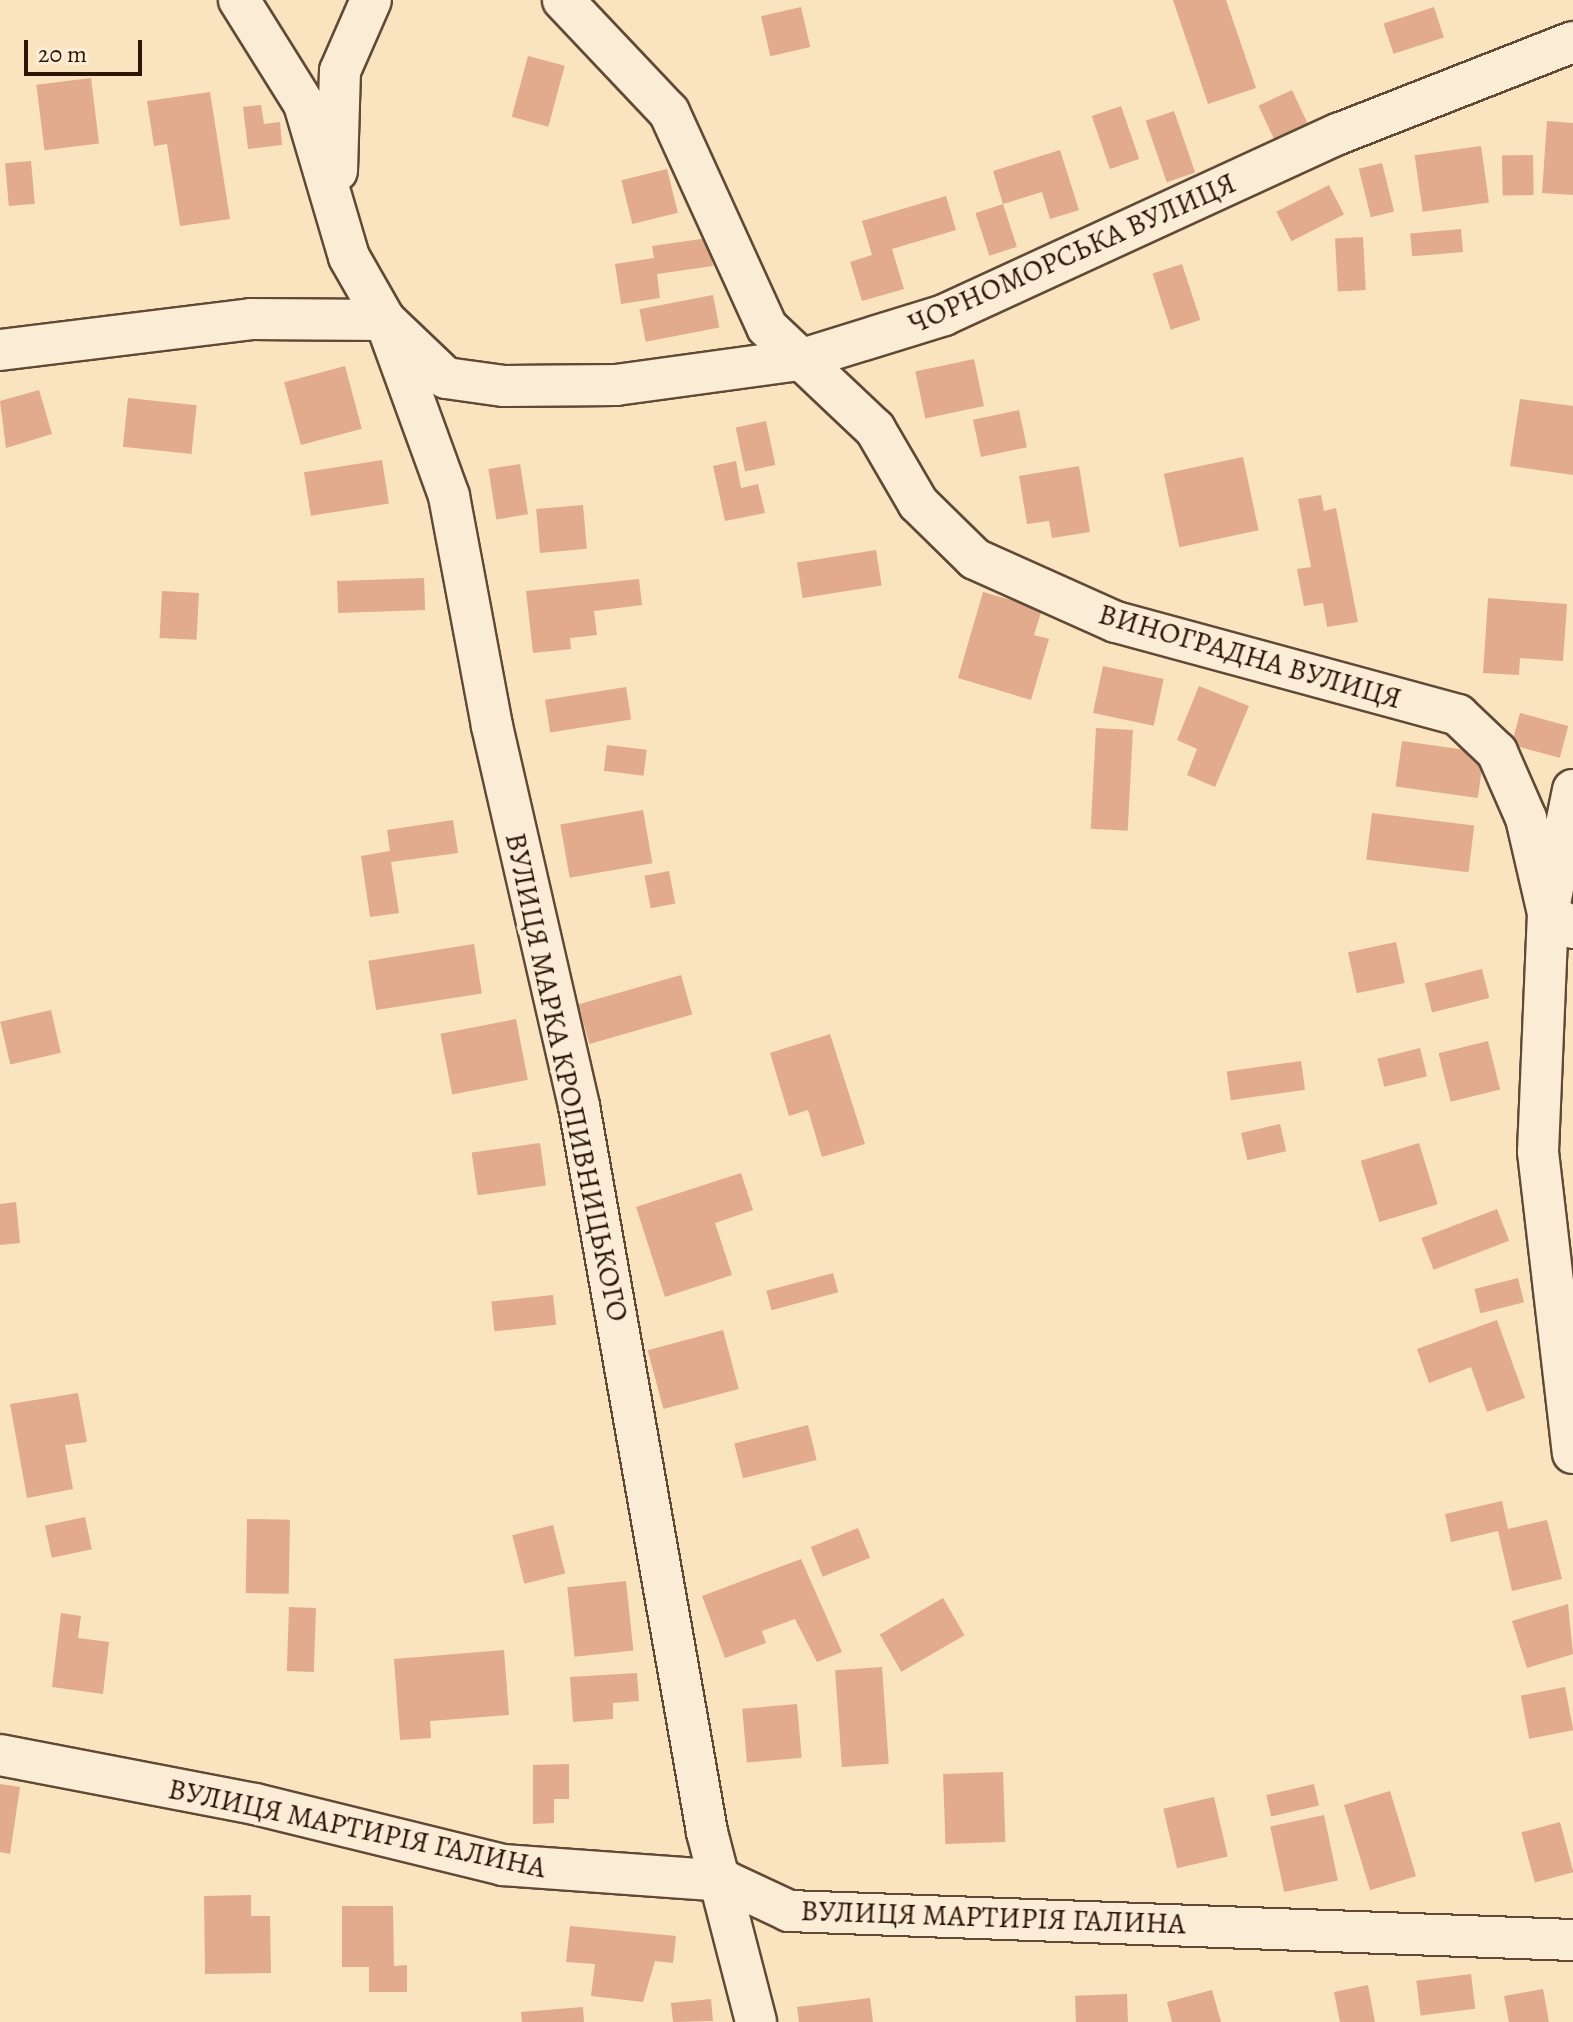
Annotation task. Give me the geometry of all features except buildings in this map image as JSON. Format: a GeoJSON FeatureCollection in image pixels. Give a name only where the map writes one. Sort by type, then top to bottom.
{"type":"FeatureCollection","features":[{"type":"Feature","properties":{"kind":"street"},"geometry":{"type":"LineString","coordinates":[[239,0],[304,104],[336,195]]}},
{"type":"Feature","properties":{"kind":"street"},"geometry":{"type":"LineString","coordinates":[[336,195],[340,71],[371,0]]}},
{"type":"Feature","properties":{"kind":"street","name":"ВИНОГРАДНА ВУЛИЦЯ"},"geometry":{"type":"LineString","coordinates":[[563,0],[669,112],[767,327],[875,429],[918,503],[975,559],[1116,622],[1458,715],[1497,752],[1526,818],[1561,920]]}},
{"type":"Feature","properties":{"kind":"street","name":"ЧОРНОМОРСЬКА ВУЛИЦЯ"},"geometry":{"type":"LineString","coordinates":[[385,320],[446,378],[504,386],[616,385],[799,360],[944,315],[1338,134],[1573,42]]}},
{"type":"Feature","properties":{"kind":"street","name":"ВУЛИЦЯ МАРКА КРОПИВНИЦЬКОГО"},"geometry":{"type":"LineString","coordinates":[[336,195],[349,257],[385,320],[449,496],[492,726],[579,1106],[707,1832],[725,1881],[756,2022]]}},
{"type":"Feature","properties":{"kind":"street"},"geometry":{"type":"LineString","coordinates":[[0,350],[251,319],[385,320]]}},
{"type":"Feature","properties":{"kind":"street"},"geometry":{"type":"LineString","coordinates":[[432,446],[446,417],[504,386]]}},
{"type":"Feature","properties":{"kind":"street"},"geometry":{"type":"LineString","coordinates":[[1573,790],[1538,1152],[1573,1453]]}},
{"type":"Feature","properties":{"kind":"street","name":"ВУЛИЦЯ МАРТИРІЯ ГАЛИНА"},"geometry":{"type":"LineString","coordinates":[[0,1755],[255,1804],[503,1865],[725,1881],[789,1911],[1573,1940]]}}]}
